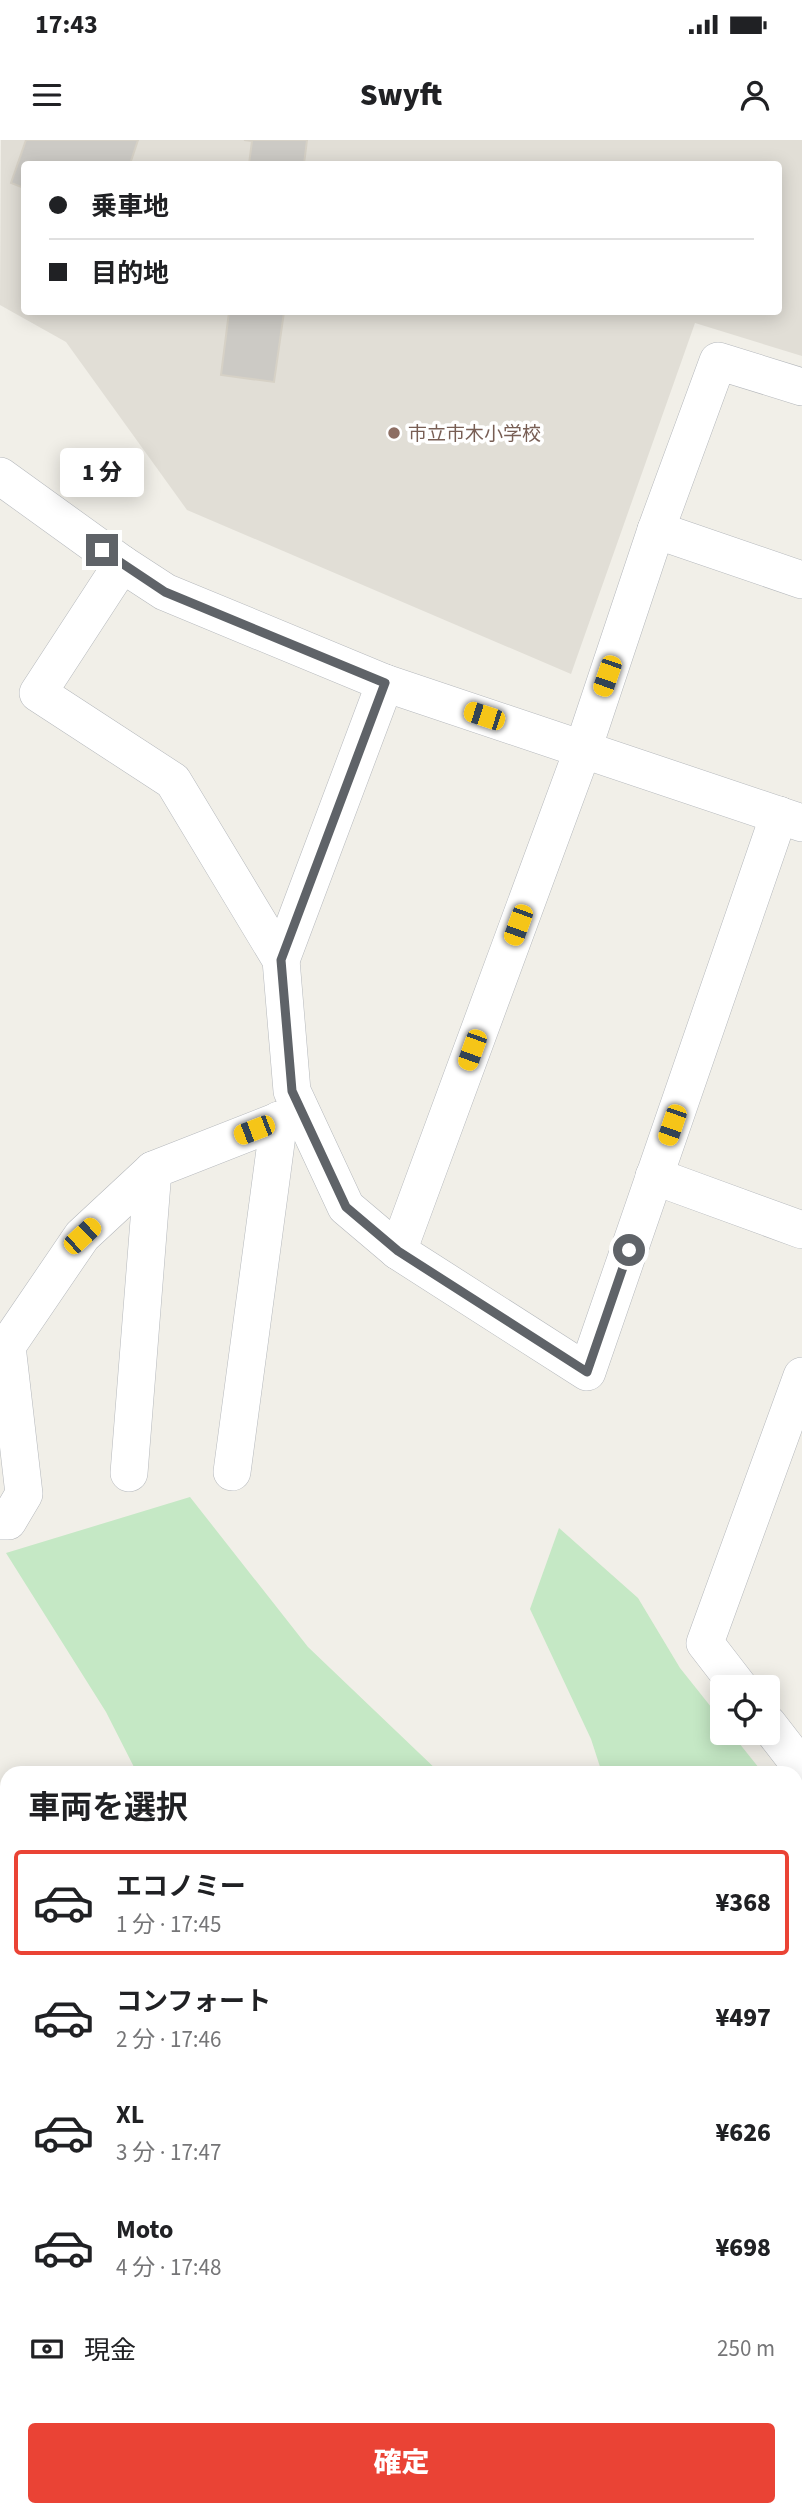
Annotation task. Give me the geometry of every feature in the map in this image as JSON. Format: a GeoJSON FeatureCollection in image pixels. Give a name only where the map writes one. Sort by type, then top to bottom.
{"type":"FeatureCollection","features":[{"type":"Feature","properties":{"kind":"street"},"geometry":{"type":"LineString","coordinates":[[398,1251],[583,749],[656,530],[718,361],[802,387]]}},
{"type":"Feature","properties":{"kind":"street"},"geometry":{"type":"LineString","coordinates":[[0,476],[165,592],[385,683],[790,819],[654,1176],[587,1372],[398,1251],[346,1207],[290,1116]]}},
{"type":"Feature","properties":{"kind":"street"},"geometry":{"type":"LineString","coordinates":[[656,530],[802,580]]}},
{"type":"Feature","properties":{"kind":"street"},"geometry":{"type":"LineString","coordinates":[[122,564],[38,693],[173,781],[281,960]]}},
{"type":"Feature","properties":{"kind":"street"},"geometry":{"type":"LineString","coordinates":[[232,1472],[290,1116],[292,1091],[281,960],[385,683]]}},
{"type":"Feature","properties":{"kind":"street"},"geometry":{"type":"LineString","coordinates":[[0,1521],[8,1521],[24,1494],[7,1346],[82,1236],[153,1170],[290,1116]]}},
{"type":"Feature","properties":{"kind":"street"},"geometry":{"type":"LineString","coordinates":[[130,1473],[153,1170]]}},
{"type":"Feature","properties":{"kind":"street"},"geometry":{"type":"LineString","coordinates":[[654,1176],[802,1230]]}},
{"type":"Feature","properties":{"kind":"street"},"geometry":{"type":"LineString","coordinates":[[730,1675],[705,1643],[802,1376]]}},
{"type":"Feature","properties":{"kind":"street"},"geometry":{"type":"LineString","coordinates":[[780,1740],[800,1766]]}},
{"type":"Feature","properties":{"kind":"shaded area","name":"市立市木小学校"},"geometry":{"type":"Polygon","coordinates":[[[1,140],[802,140],[802,356],[695,323],[571,674],[187,510],[66,342],[0,305],[1,140]]]}},
{"type":"Feature","properties":{"kind":"green space"},"geometry":{"type":"Polygon","coordinates":[[[190,1497],[308,1647],[433,1766],[133,1766],[106,1712],[6,1553],[190,1497]]]}},
{"type":"Feature","properties":{"kind":"green space"},"geometry":{"type":"Polygon","coordinates":[[[559,1528],[638,1598],[680,1668],[710,1706],[710,1745],[741,1745],[757,1766],[600,1766],[591,1739],[530,1609],[559,1528]]]}},
{"type":"Feature","properties":{"kind":"building"},"geometry":{"type":"Polygon","coordinates":[[[26,140],[138,140],[131,161],[21,161],[21,187],[11,183],[26,140]]]}},
{"type":"Feature","properties":{"kind":"building"},"geometry":{"type":"Polygon","coordinates":[[[244,140],[307,140],[304,161],[249,161],[252,141],[244,140]]]}},
{"type":"Feature","properties":{"kind":"building"},"geometry":{"type":"Polygon","coordinates":[[[229,315],[284,315],[274,382],[221,375],[229,315]]]}},
{"type":"Feature","properties":{"kind":"place","name":"市立市木小学校"},"geometry":{"type":"Point","coordinates":[394,433]}},
{"type":"Feature","properties":{"kind":"route"},"geometry":{"type":"LineString","coordinates":[[102,550],[165,592],[385,683],[281,960],[292,1091],[346,1207],[398,1251],[587,1372],[629,1250]]}}]}
